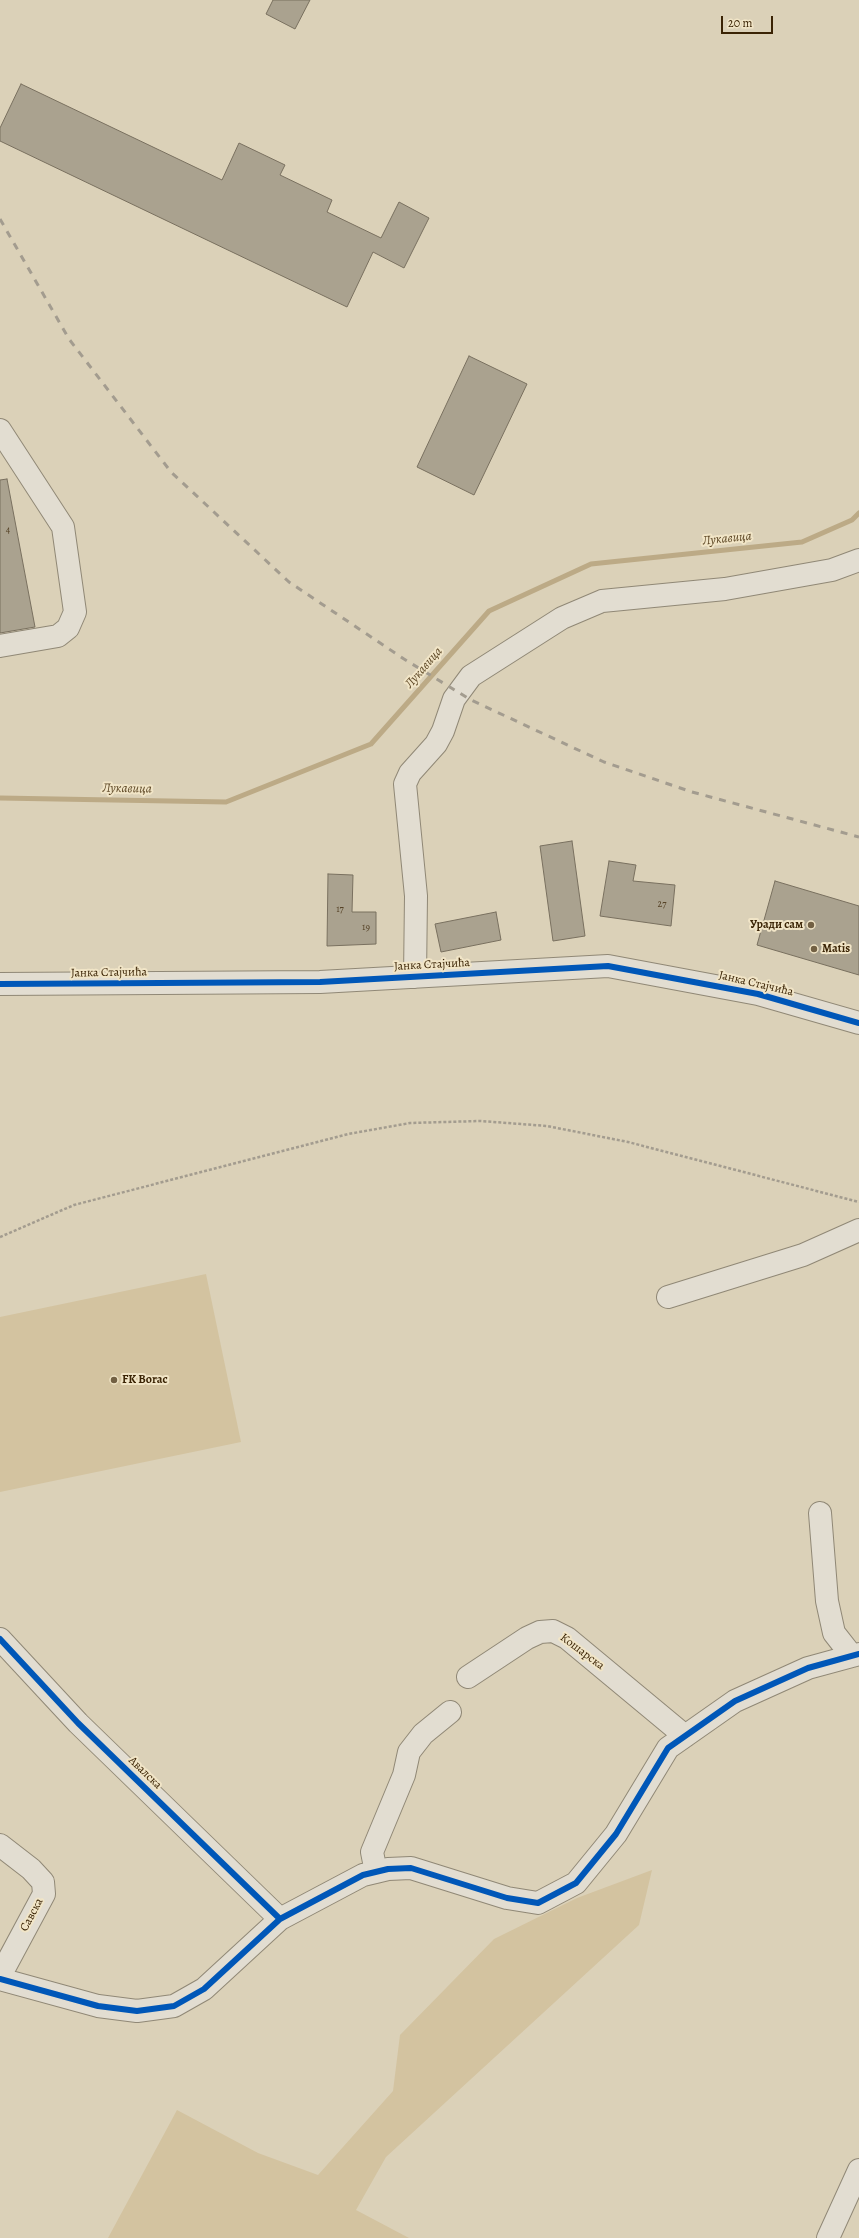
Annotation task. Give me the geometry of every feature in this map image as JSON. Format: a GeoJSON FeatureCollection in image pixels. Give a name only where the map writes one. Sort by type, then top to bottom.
{"type":"FeatureCollection","features":[{"type":"Feature","properties":{"kind":"street"},"geometry":{"type":"LineString","coordinates":[[0,430],[63,526],[75,612],[68,628],[58,636],[0,646]]}},
{"type":"Feature","properties":{"kind":"street"},"geometry":{"type":"LineString","coordinates":[[415,976],[416,896],[405,784],[410,773],[436,744],[448,720],[454,699],[471,676],[562,618],[602,601],[725,589],[832,570],[859,560]]}},
{"type":"Feature","properties":{"kind":"street","name":"Јанка Стајчића"},"geometry":{"type":"LineString","coordinates":[[0,984],[320,982],[608,966],[758,994],[859,1024]]}},
{"type":"Feature","properties":{"kind":"street"},"geometry":{"type":"LineString","coordinates":[[668,1297],[803,1255],[859,1230]]}},
{"type":"Feature","properties":{"kind":"street"},"geometry":{"type":"LineString","coordinates":[[0,1977],[98,2006],[137,2010],[174,2006],[204,1989],[280,1920],[363,1875],[388,1869],[411,1868],[507,1898],[538,1903],[576,1883],[616,1834],[668,1748],[735,1701],[808,1668],[856,1655],[834,1633],[827,1602],[820,1512]]}},
{"type":"Feature","properties":{"kind":"street","name":"Кошарска"},"geometry":{"type":"LineString","coordinates":[[468,1677],[527,1638],[540,1632],[553,1632],[567,1638],[685,1736]]}},
{"type":"Feature","properties":{"kind":"street","name":"Авалска"},"geometry":{"type":"LineString","coordinates":[[0,1638],[78,1723],[280,1920]]}},
{"type":"Feature","properties":{"kind":"street"},"geometry":{"type":"LineString","coordinates":[[376,1872],[372,1852],[404,1775],[409,1752],[423,1734],[450,1712]]}},
{"type":"Feature","properties":{"kind":"street","name":"Савска"},"geometry":{"type":"LineString","coordinates":[[0,1846],[31,1869],[43,1882],[44,1894],[0,1977]]}},
{"type":"Feature","properties":{"kind":"street"},"geometry":{"type":"LineString","coordinates":[[828,2238],[858,2176]]}},
{"type":"Feature","properties":{"kind":"path"},"geometry":{"type":"LineString","coordinates":[[0,1237],[74,1205],[348,1134],[410,1123],[480,1121],[547,1126],[628,1142],[859,1202]]}},
{"type":"Feature","properties":{"kind":"shaded area","name":"FK Borac"},"geometry":{"type":"Polygon","coordinates":[[[206,1274],[241,1442],[0,1492],[0,1317],[206,1274]]]}},
{"type":"Feature","properties":{"kind":"shaded area"},"geometry":{"type":"Polygon","coordinates":[[[652,1870],[639,1925],[386,2157],[356,2210],[409,2238],[108,2238],[177,2110],[258,2153],[318,2175],[393,2091],[400,2035],[494,1939],[577,1898],[652,1870]]]}},
{"type":"Feature","properties":{"kind":"building"},"geometry":{"type":"Polygon","coordinates":[[[273,0],[310,0],[295,29],[266,14],[273,0]]]}},
{"type":"Feature","properties":{"kind":"building"},"geometry":{"type":"Polygon","coordinates":[[[21,84],[222,180],[239,143],[285,165],[280,175],[332,200],[327,212],[381,238],[399,202],[429,218],[404,268],[373,252],[347,307],[0,141],[0,128],[21,84]]]}},
{"type":"Feature","properties":{"kind":"building"},"geometry":{"type":"Polygon","coordinates":[[[469,356],[527,384],[474,495],[417,467],[469,356]]]}},
{"type":"Feature","properties":{"kind":"building"},"geometry":{"type":"Polygon","coordinates":[[[7,479],[35,627],[0,633],[0,480],[7,479]]]}},
{"type":"Feature","properties":{"kind":"building"},"geometry":{"type":"Polygon","coordinates":[[[572,841],[585,936],[553,941],[540,846],[572,841]]]}},
{"type":"Feature","properties":{"kind":"building"},"geometry":{"type":"Polygon","coordinates":[[[609,861],[636,865],[633,881],[675,885],[671,926],[600,916],[609,861]]]}},
{"type":"Feature","properties":{"kind":"building"},"geometry":{"type":"Polygon","coordinates":[[[328,874],[353,875],[352,912],[376,912],[376,944],[327,946],[328,874]]]}},
{"type":"Feature","properties":{"kind":"building","name":"Уради сам"},"geometry":{"type":"Polygon","coordinates":[[[775,881],[859,906],[859,975],[757,945],[775,881]]]}},
{"type":"Feature","properties":{"kind":"building"},"geometry":{"type":"Polygon","coordinates":[[[496,912],[501,940],[441,952],[435,924],[496,912]]]}},
{"type":"Feature","properties":{"kind":"waterway","name":"Лукавица"},"geometry":{"type":"LineString","coordinates":[[0,798],[226,802],[371,744],[489,611],[591,564],[802,542],[852,520],[859,513]]}},
{"type":"Feature","properties":{"kind":"railway"},"geometry":{"type":"LineString","coordinates":[[0,219],[69,339],[171,472],[289,582],[404,659],[471,700],[604,762],[692,792],[859,837]]}},
{"type":"Feature","properties":{"kind":"cycle path"},"geometry":{"type":"LineString","coordinates":[[0,984],[320,982],[608,966],[758,994],[859,1023]]}},
{"type":"Feature","properties":{"kind":"cycle path"},"geometry":{"type":"LineString","coordinates":[[0,1639],[78,1723],[280,1919]]}},
{"type":"Feature","properties":{"kind":"cycle path"},"geometry":{"type":"LineString","coordinates":[[0,1979],[98,2006],[137,2011],[174,2006],[204,1989],[280,1919],[363,1875],[388,1869],[411,1868],[507,1898],[538,1903],[576,1883],[616,1834],[668,1748],[735,1701],[808,1668],[859,1654]]}},
{"type":"Feature","properties":{"kind":"place","name":"Уради сам"},"geometry":{"type":"Point","coordinates":[811,925]}},
{"type":"Feature","properties":{"kind":"place","name":"Matis"},"geometry":{"type":"Point","coordinates":[814,949]}},
{"type":"Feature","properties":{"kind":"place","name":"FK Borac"},"geometry":{"type":"Point","coordinates":[114,1380]}}]}
